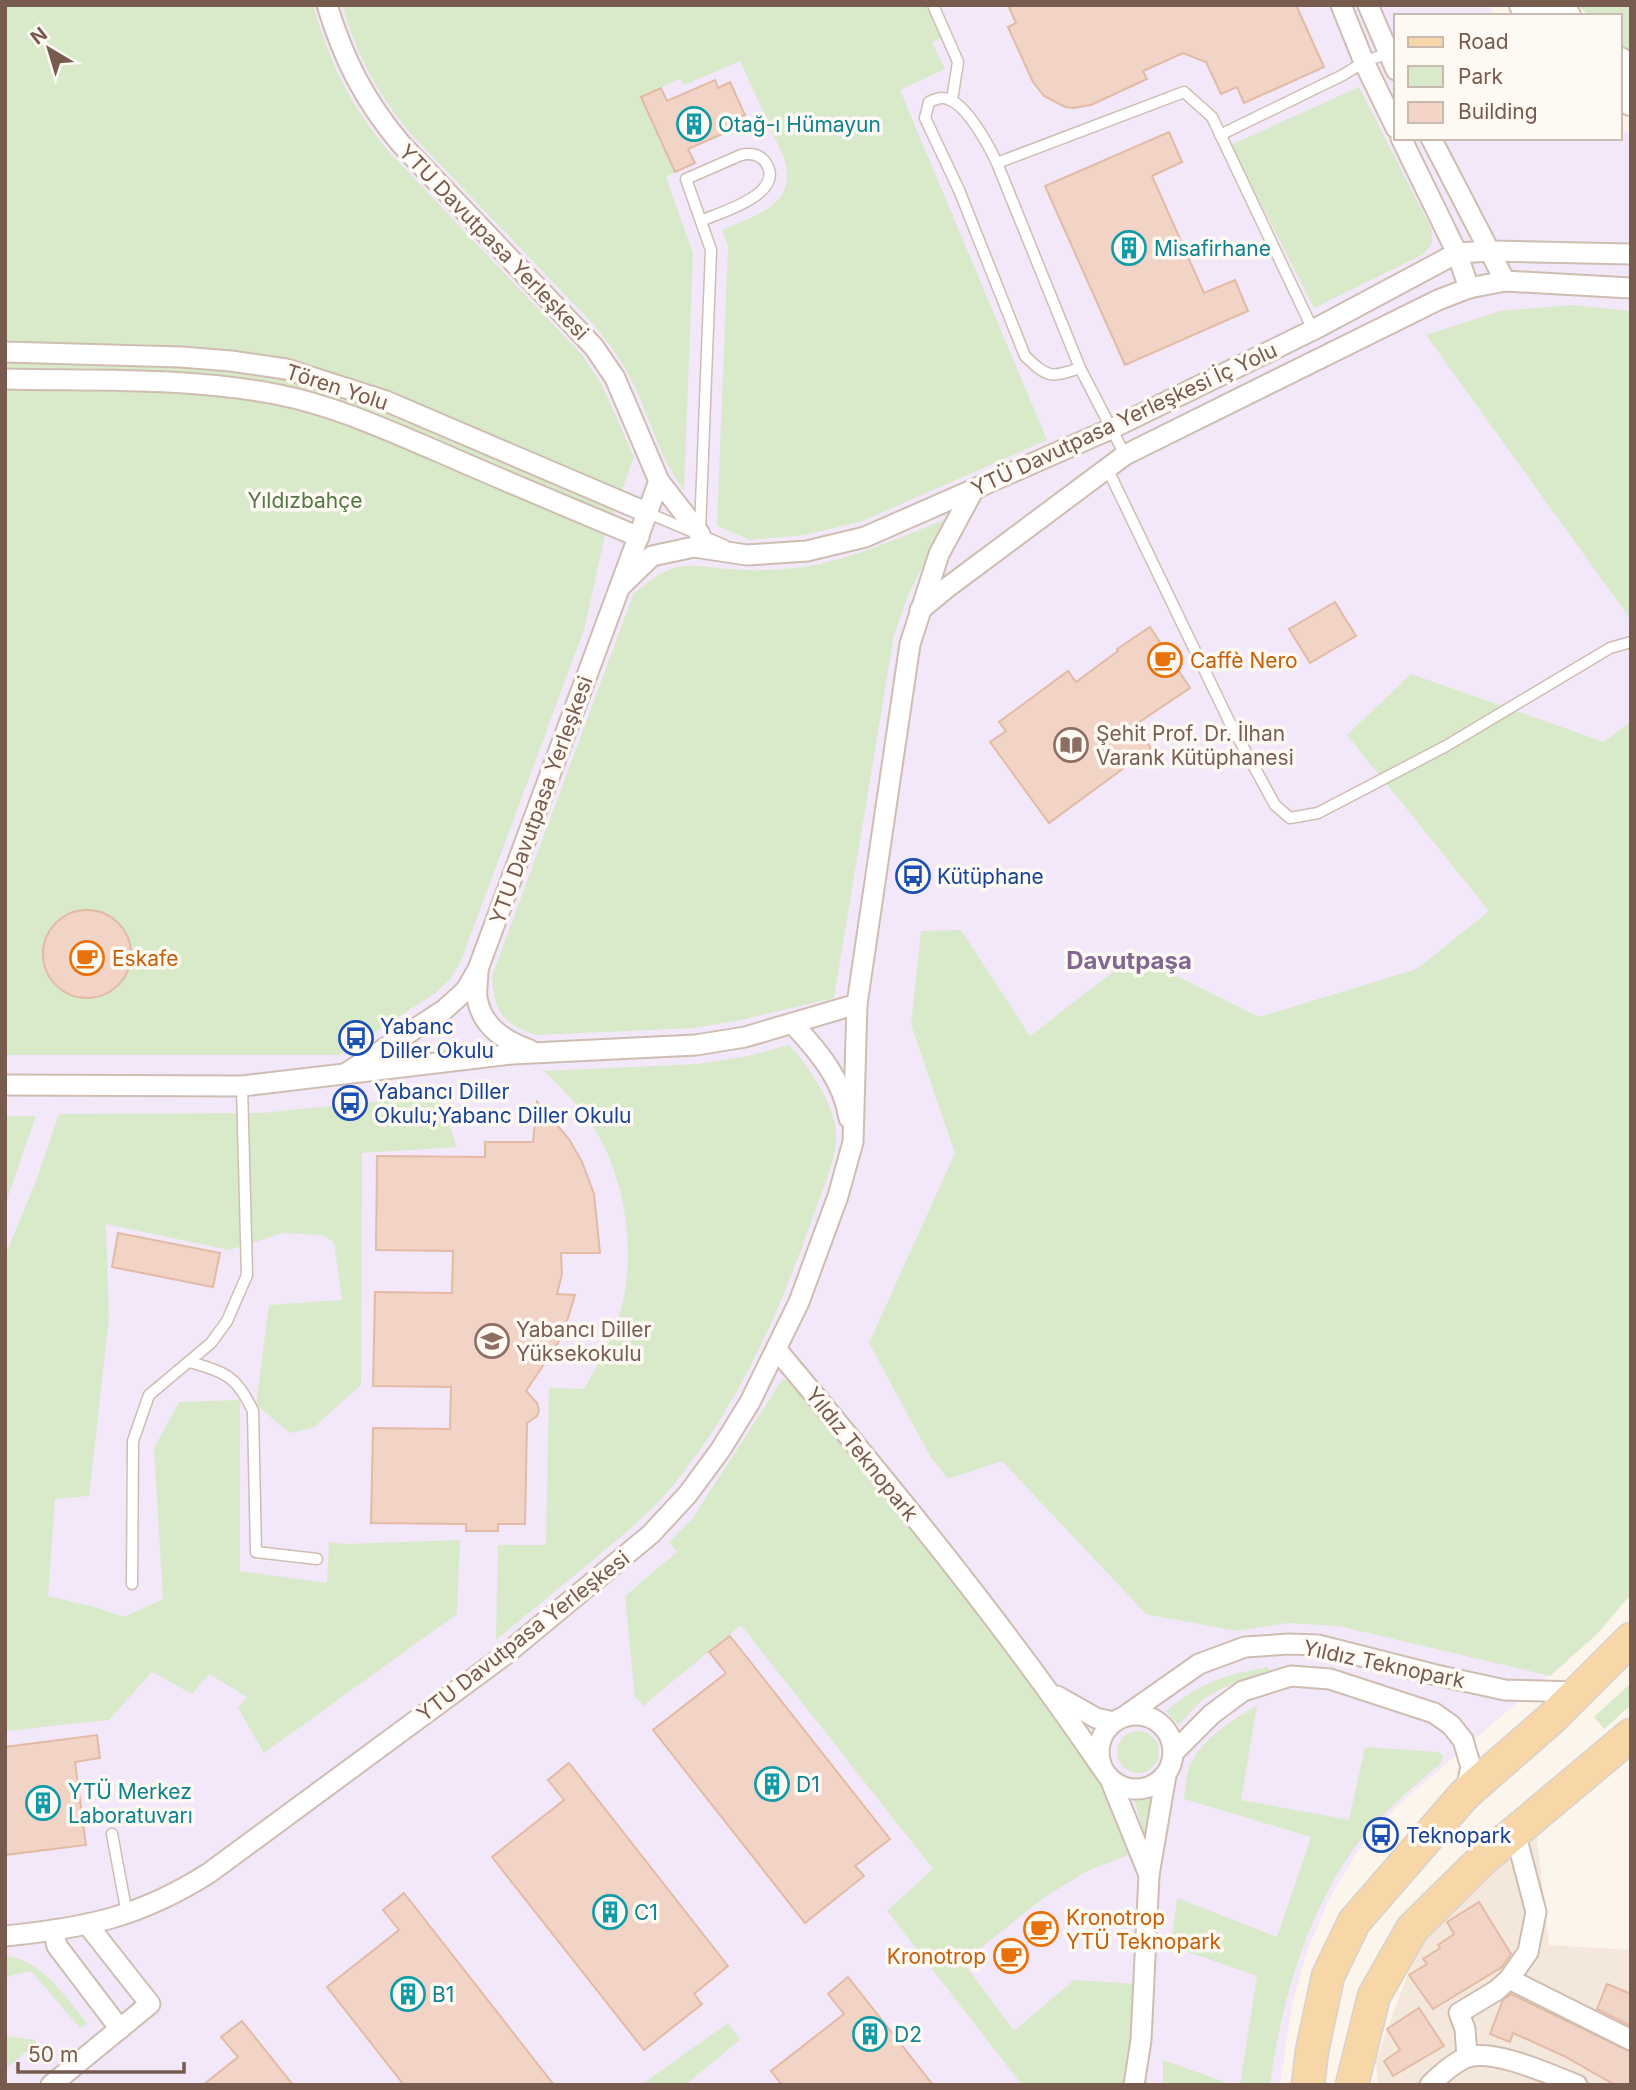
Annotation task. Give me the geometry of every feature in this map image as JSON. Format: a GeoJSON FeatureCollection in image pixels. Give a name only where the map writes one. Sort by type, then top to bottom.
{"type":"FeatureCollection","features":[{"type":"Feature","properties":{"kind":"main road"},"geometry":{"type":"LineString","coordinates":[[1306,2085],[1328,1976],[1354,1922],[1465,1794],[1578,1692],[1631,1639]]}},
{"type":"Feature","properties":{"kind":"main road"},"geometry":{"type":"LineString","coordinates":[[1356,2077],[1374,1996],[1412,1929],[1483,1858],[1631,1735]]}},
{"type":"Feature","properties":{"kind":"street","name":"YTU Davutpasa Yerleşkesi"},"geometry":{"type":"LineString","coordinates":[[327,5],[347,63],[380,119],[582,333],[605,362],[623,395],[659,481],[699,534]]}},
{"type":"Feature","properties":{"kind":"street"},"geometry":{"type":"LineString","coordinates":[[1341,5],[1364,62],[1394,124]]}},
{"type":"Feature","properties":{"kind":"street"},"geometry":{"type":"LineString","coordinates":[[1368,5],[1392,61]]}},
{"type":"Feature","properties":{"kind":"street"},"geometry":{"type":"LineString","coordinates":[[1402,140],[1457,253],[1469,288]]}},
{"type":"Feature","properties":{"kind":"street"},"geometry":{"type":"LineString","coordinates":[[1432,140],[1505,281]]}},
{"type":"Feature","properties":{"kind":"street","name":"YTÜ Davutpasa Yerleşkesi İç Yolu"},"geometry":{"type":"LineString","coordinates":[[620,587],[652,556],[694,547],[747,555],[807,551],[865,537],[1113,428],[1313,330],[1457,253],[1491,251],[1631,254]]}},
{"type":"Feature","properties":{"kind":"street","name":"YTÜ Davutpasa Yerleşkesi İç Yolu"},"geometry":{"type":"LineString","coordinates":[[919,611],[1125,455],[1438,300],[1469,288],[1505,281],[1631,288]]}},
{"type":"Feature","properties":{"kind":"street","name":"Tören Yolu"},"geometry":{"type":"LineString","coordinates":[[5,352],[231,360],[286,369],[386,401],[648,513]]}},
{"type":"Feature","properties":{"kind":"street","name":"Tören Yolu"},"geometry":{"type":"LineString","coordinates":[[5,379],[180,383],[281,395],[376,426],[639,537]]}},
{"type":"Feature","properties":{"kind":"street","name":"YTU Davutpasa Yerleşkesi"},"geometry":{"type":"LineString","coordinates":[[345,1074],[444,1010],[466,990],[478,970],[659,481]]}},
{"type":"Feature","properties":{"kind":"street","name":"YTU Davutpasa Yerleşkesi"},"geometry":{"type":"LineString","coordinates":[[5,1936],[87,1924],[127,1914],[180,1891],[209,1873],[505,1655],[651,1534],[688,1494],[721,1449],[750,1402],[777,1350],[819,1251],[853,1142],[856,1004],[910,644],[939,554],[974,489]]}},
{"type":"Feature","properties":{"kind":"street","name":"YTU Davutpasa Yerleşkesi"},"geometry":{"type":"LineString","coordinates":[[478,970],[477,999],[488,1025],[508,1042],[537,1053]]}},
{"type":"Feature","properties":{"kind":"street","name":"YTU Davutpasa Yerleşkesi"},"geometry":{"type":"LineString","coordinates":[[5,1085],[242,1086],[537,1053],[696,1045],[744,1037],[856,1004]]}},
{"type":"Feature","properties":{"kind":"street","name":"YTU Davutpasa Yerleşkesi"},"geometry":{"type":"LineString","coordinates":[[793,1024],[816,1049],[836,1079],[848,1110],[853,1142]]}},
{"type":"Feature","properties":{"kind":"street","name":"Yıldız Teknopark"},"geometry":{"type":"LineString","coordinates":[[777,1350],[887,1483],[1050,1692],[1106,1773],[1149,1875]]}},
{"type":"Feature","properties":{"kind":"street","name":"Yıldız Teknopark"},"geometry":{"type":"LineString","coordinates":[[1050,1692],[1084,1712],[1119,1719],[1199,1664],[1245,1647],[1278,1644],[1318,1645],[1505,1690],[1578,1692]]}},
{"type":"Feature","properties":{"kind":"street","name":"Yıldız Teknopark"},"geometry":{"type":"LineString","coordinates":[[1174,1752],[1212,1713],[1243,1691],[1291,1676],[1330,1679],[1434,1713],[1451,1725],[1463,1740],[1471,1767],[1465,1794]]}},
{"type":"Feature","properties":{"kind":"street"},"geometry":{"type":"LineString","coordinates":[[1136,1714],[1158,1721],[1167,1730],[1174,1752],[1166,1775],[1145,1788],[1132,1789],[1120,1786],[1106,1773],[1099,1756],[1105,1731],[1119,1719],[1136,1714]]}},
{"type":"Feature","properties":{"kind":"street","name":"Yıldız Teknopark"},"geometry":{"type":"LineString","coordinates":[[1134,2085],[1141,2040],[1149,1875],[1166,1775]]}},
{"type":"Feature","properties":{"kind":"street"},"geometry":{"type":"LineString","coordinates":[[1467,2057],[1465,2029],[1459,2013],[1497,1990],[1509,1979],[1528,1952],[1536,1912],[1515,1832]]}},
{"type":"Feature","properties":{"kind":"street"},"geometry":{"type":"LineString","coordinates":[[51,2085],[150,2004],[87,1924]]}},
{"type":"Feature","properties":{"kind":"street"},"geometry":{"type":"LineString","coordinates":[[52,1930],[57,1946],[120,2029]]}},
{"type":"Feature","properties":{"kind":"street"},"geometry":{"type":"LineString","coordinates":[[1509,1979],[1631,2040]]}},
{"type":"Feature","properties":{"kind":"street"},"geometry":{"type":"LineString","coordinates":[[1430,2085],[1467,2057],[1515,2060],[1577,2085]]}},
{"type":"Feature","properties":{"kind":"lane"},"geometry":{"type":"LineString","coordinates":[[933,5],[958,62],[952,100]]}},
{"type":"Feature","properties":{"kind":"lane"},"geometry":{"type":"LineString","coordinates":[[1220,135],[1364,62],[1392,61]]}},
{"type":"Feature","properties":{"kind":"lane"},"geometry":{"type":"LineString","coordinates":[[997,163],[1184,92],[1212,117],[1313,330]]}},
{"type":"Feature","properties":{"kind":"lane"},"geometry":{"type":"LineString","coordinates":[[1080,368],[1057,375],[1042,373],[1025,356],[960,190],[925,118],[929,103],[940,98],[952,100],[981,131],[997,163],[1080,368],[1125,455]]}},
{"type":"Feature","properties":{"kind":"lane"},"geometry":{"type":"LineString","coordinates":[[699,534],[711,250],[686,179],[748,153],[762,158],[770,171],[770,179],[762,192],[701,221]]}},
{"type":"Feature","properties":{"kind":"lane"},"geometry":{"type":"LineString","coordinates":[[1107,468],[1229,722],[1275,805],[1290,818],[1318,813],[1330,807],[1446,746],[1610,648],[1631,642]]}},
{"type":"Feature","properties":{"kind":"lane","name":"YTU Davutpasa Yerleşkesi"},"geometry":{"type":"LineString","coordinates":[[648,513],[747,555]]}},
{"type":"Feature","properties":{"kind":"lane"},"geometry":{"type":"LineString","coordinates":[[132,1584],[134,1441],[149,1395],[211,1343],[227,1321],[247,1275],[242,1086]]}},
{"type":"Feature","properties":{"kind":"lane"},"geometry":{"type":"LineString","coordinates":[[190,1362],[226,1373],[244,1391],[253,1411],[256,1552],[317,1559]]}},
{"type":"Feature","properties":{"kind":"lane"},"geometry":{"type":"LineString","coordinates":[[112,1834],[127,1914]]}},
{"type":"Feature","properties":{"kind":"shaded area"},"geometry":{"type":"Polygon","coordinates":[[[5,5],[1488,5],[1495,14],[1394,14],[1394,140],[1622,140],[1622,128],[1631,135],[1631,1594],[1597,1634],[1396,1807],[1356,1853],[1327,1903],[1306,1954],[1292,2005],[1280,2085],[5,2085],[5,5]]]}},
{"type":"Feature","properties":{"kind":"shaded area"},"geometry":{"type":"Polygon","coordinates":[[[1536,1829],[1549,1945],[1631,1950],[1631,2085],[1378,2085],[1376,2060],[1420,1941],[1536,1829]]]}},
{"type":"Feature","properties":{"kind":"green space","name":"Yıldızbahçe"},"geometry":{"type":"Polygon","coordinates":[[[5,5],[313,5],[343,84],[364,119],[391,154],[583,356],[602,385],[634,457],[604,539],[585,627],[461,961],[451,978],[436,993],[339,1055],[5,1055],[5,5]]]}},
{"type":"Feature","properties":{"kind":"green space"},"geometry":{"type":"Polygon","coordinates":[[[342,5],[923,5],[934,12],[945,36],[932,42],[945,69],[900,90],[1047,440],[860,522],[804,535],[750,540],[717,526],[728,247],[722,230],[771,206],[785,187],[787,174],[784,158],[740,61],[684,85],[680,79],[641,97],[675,172],[666,177],[693,253],[684,490],[663,453],[631,379],[611,347],[593,324],[400,120],[370,74],[354,41],[342,5]]]}},
{"type":"Feature","properties":{"kind":"green space"},"geometry":{"type":"Polygon","coordinates":[[[1578,5],[1631,5],[1631,53],[1622,46],[1622,14],[1587,14],[1578,5]]]}},
{"type":"Feature","properties":{"kind":"green space"},"geometry":{"type":"Polygon","coordinates":[[[1359,87],[1432,230],[1432,243],[1424,254],[1314,308],[1231,145],[1359,87]]]}},
{"type":"Feature","properties":{"kind":"green space"},"geometry":{"type":"Polygon","coordinates":[[[1571,305],[1631,311],[1631,620],[1426,335],[1500,311],[1571,305]]]}},
{"type":"Feature","properties":{"kind":"green space"},"geometry":{"type":"Polygon","coordinates":[[[947,519],[909,593],[894,635],[834,998],[694,1028],[536,1035],[508,1021],[498,1008],[492,976],[633,595],[662,573],[675,568],[699,566],[763,570],[810,566],[863,552],[947,519]]]}},
{"type":"Feature","properties":{"kind":"green space"},"geometry":{"type":"Polygon","coordinates":[[[1411,674],[1604,742],[1631,721],[1631,1594],[1597,1634],[1550,1676],[1339,1626],[1288,1623],[1236,1631],[1146,1614],[1002,1461],[948,1479],[930,1456],[869,1343],[955,1153],[911,1025],[921,931],[961,930],[1030,1036],[1135,955],[1259,1017],[1417,969],[1489,911],[1347,735],[1411,674]]]}},
{"type":"Feature","properties":{"kind":"green space"},"geometry":{"type":"Polygon","coordinates":[[[789,1045],[822,1090],[833,1117],[836,1143],[830,1170],[801,1250],[756,1354],[720,1421],[666,1494],[622,1536],[496,1640],[498,1545],[546,1545],[549,1388],[584,1389],[615,1327],[626,1283],[627,1235],[612,1165],[586,1117],[544,1071],[698,1064],[748,1056],[789,1045]]]}},
{"type":"Feature","properties":{"kind":"green space"},"geometry":{"type":"Polygon","coordinates":[[[439,1095],[457,1147],[362,1153],[361,1385],[313,1428],[290,1433],[256,1405],[269,1305],[342,1300],[334,1242],[321,1235],[283,1233],[229,1250],[106,1224],[109,1318],[89,1496],[55,1499],[48,1596],[124,1617],[163,1599],[154,1448],[179,1402],[240,1400],[240,1571],[327,1583],[329,1542],[346,1544],[460,1540],[457,1614],[264,1753],[238,1708],[247,1697],[209,1674],[192,1694],[152,1672],[109,1720],[5,1731],[5,1256],[36,1181],[59,1114],[262,1113],[439,1095]]]}},
{"type":"Feature","properties":{"kind":"green space"},"geometry":{"type":"Polygon","coordinates":[[[5,1116],[36,1116],[6,1202],[5,1202],[5,1116]]]}},
{"type":"Feature","properties":{"kind":"green space"},"geometry":{"type":"Polygon","coordinates":[[[782,1380],[794,1380],[1078,1742],[1107,1785],[1128,1855],[1085,1872],[1042,1899],[963,1962],[1014,2031],[1074,1980],[1137,1984],[1128,2085],[1022,2085],[887,1911],[933,1869],[741,1625],[643,1706],[635,1697],[625,1596],[677,1552],[669,1542],[692,1519],[782,1380]]]}},
{"type":"Feature","properties":{"kind":"green space"},"geometry":{"type":"Polygon","coordinates":[[[1268,1667],[1269,1673],[1223,1688],[1203,1699],[1178,1725],[1166,1711],[1214,1681],[1268,1667]]]}},
{"type":"Feature","properties":{"kind":"green space"},"geometry":{"type":"Polygon","coordinates":[[[1631,1683],[1631,1705],[1604,1729],[1594,1717],[1631,1683]]]}},
{"type":"Feature","properties":{"kind":"green space"},"geometry":{"type":"Polygon","coordinates":[[[1257,1705],[1241,1800],[1349,1820],[1365,1747],[1438,1752],[1443,1755],[1441,1763],[1370,1829],[1334,1880],[1307,1936],[1297,1965],[1281,2024],[1270,2085],[1240,2085],[1257,1976],[1171,1946],[1177,1898],[1277,1937],[1311,1837],[1184,1799],[1192,1760],[1207,1741],[1257,1705]]]}},
{"type":"Feature","properties":{"kind":"green space"},"geometry":{"type":"Polygon","coordinates":[[[1138,1731],[1153,1737],[1159,1752],[1153,1767],[1138,1773],[1123,1767],[1117,1752],[1123,1737],[1138,1731]]]}},
{"type":"Feature","properties":{"kind":"green space"},"geometry":{"type":"Polygon","coordinates":[[[1152,1798],[1148,1847],[1134,1799],[1152,1798]]]}},
{"type":"Feature","properties":{"kind":"green space"},"geometry":{"type":"Polygon","coordinates":[[[5,1956],[30,1964],[41,1972],[52,1981],[87,2023],[80,2028],[31,1971],[5,1977],[5,1956]]]}},
{"type":"Feature","properties":{"kind":"green space"},"geometry":{"type":"Polygon","coordinates":[[[728,2023],[740,2040],[685,2085],[641,2085],[728,2023]]]}},
{"type":"Feature","properties":{"kind":"green space"},"geometry":{"type":"Polygon","coordinates":[[[5,2036],[36,2040],[36,2044],[5,2069],[5,2036]]]}},
{"type":"Feature","properties":{"kind":"green space"},"geometry":{"type":"Polygon","coordinates":[[[1163,2060],[1233,2085],[1163,2085],[1163,2060]]]}},
{"type":"Feature","properties":{"kind":"building"},"geometry":{"type":"Polygon","coordinates":[[[1008,5],[1296,5],[1324,67],[1244,103],[1237,87],[1221,94],[1206,62],[1183,53],[1143,71],[1147,79],[1091,105],[1065,107],[1044,96],[1033,82],[1008,27],[1016,23],[1008,5]]]}},
{"type":"Feature","properties":{"kind":"building","name":"Otağ-ı Hümayun"},"geometry":{"type":"Polygon","coordinates":[[[715,80],[718,88],[730,82],[745,115],[733,120],[736,128],[688,149],[695,163],[675,172],[641,97],[661,88],[667,101],[715,80]]]}},
{"type":"Feature","properties":{"kind":"building","name":"Misafirhane"},"geometry":{"type":"Polygon","coordinates":[[[1169,132],[1182,162],[1152,176],[1204,293],[1235,280],[1248,311],[1125,365],[1045,186],[1169,132]]]}},
{"type":"Feature","properties":{"kind":"building"},"geometry":{"type":"Polygon","coordinates":[[[1335,602],[1356,636],[1310,663],[1289,629],[1335,602]]]}},
{"type":"Feature","properties":{"kind":"building","name":"Şehit Prof. Dr. İlhan Varank Kütüphanesi"},"geometry":{"type":"Polygon","coordinates":[[[1150,627],[1190,688],[1135,725],[1151,748],[1049,823],[990,742],[1006,731],[999,722],[1068,671],[1076,682],[1150,627]]]}},
{"type":"Feature","properties":{"kind":"building","name":"Eskafe"},"geometry":{"type":"Polygon","coordinates":[[[87,910],[104,914],[118,923],[127,937],[131,954],[127,971],[118,985],[104,994],[87,998],[70,994],[56,985],[47,971],[43,954],[47,937],[56,923],[70,914],[87,910]]]}},
{"type":"Feature","properties":{"kind":"building"},"geometry":{"type":"Polygon","coordinates":[[[537,1102],[569,1139],[582,1162],[594,1194],[600,1253],[561,1253],[562,1274],[557,1294],[575,1295],[558,1343],[526,1391],[537,1403],[539,1410],[537,1416],[527,1423],[525,1524],[498,1524],[498,1531],[466,1531],[466,1524],[371,1523],[373,1428],[450,1429],[451,1387],[373,1386],[375,1292],[452,1293],[453,1251],[376,1250],[377,1156],[485,1157],[485,1142],[533,1142],[537,1102]]]}},
{"type":"Feature","properties":{"kind":"building"},"geometry":{"type":"Polygon","coordinates":[[[118,1233],[220,1253],[213,1287],[112,1267],[118,1233]]]}},
{"type":"Feature","properties":{"kind":"building","name":"D1"},"geometry":{"type":"Polygon","coordinates":[[[730,1636],[890,1839],[855,1866],[864,1876],[805,1923],[653,1730],[726,1673],[709,1652],[730,1636]]]}},
{"type":"Feature","properties":{"kind":"building","name":"YTÜ Merkez Laboratuvarı"},"geometry":{"type":"Polygon","coordinates":[[[97,1735],[100,1758],[75,1762],[86,1845],[5,1855],[5,1747],[97,1735]]]}},
{"type":"Feature","properties":{"kind":"building","name":"C1"},"geometry":{"type":"Polygon","coordinates":[[[569,1763],[728,1966],[694,1994],[702,2004],[644,2050],[492,1857],[564,1800],[548,1780],[569,1763]]]}},
{"type":"Feature","properties":{"kind":"building","name":"B1"},"geometry":{"type":"Polygon","coordinates":[[[404,1893],[554,2085],[404,2085],[327,1987],[399,1930],[383,1910],[404,1893]]]}},
{"type":"Feature","properties":{"kind":"building"},"geometry":{"type":"Polygon","coordinates":[[[1479,1902],[1511,1954],[1502,1967],[1433,2009],[1409,1975],[1427,1964],[1423,1959],[1440,1948],[1438,1945],[1454,1934],[1447,1922],[1479,1902]]]}},
{"type":"Feature","properties":{"kind":"building","name":"D2"},"geometry":{"type":"Polygon","coordinates":[[[848,1977],[933,2085],[782,2085],[771,2071],[844,2014],[828,1994],[848,1977]]]}},
{"type":"Feature","properties":{"kind":"building"},"geometry":{"type":"Polygon","coordinates":[[[1607,1984],[1631,1994],[1631,2026],[1597,2009],[1607,1984]]]}},
{"type":"Feature","properties":{"kind":"building"},"geometry":{"type":"Polygon","coordinates":[[[1511,1994],[1631,2052],[1631,2085],[1615,2085],[1564,2056],[1513,2033],[1510,2042],[1490,2034],[1503,2000],[1511,1994]]]}},
{"type":"Feature","properties":{"kind":"building"},"geometry":{"type":"Polygon","coordinates":[[[1419,2008],[1444,2046],[1393,2076],[1384,2061],[1400,2050],[1387,2029],[1419,2008]]]}},
{"type":"Feature","properties":{"kind":"building"},"geometry":{"type":"Polygon","coordinates":[[[242,2021],[293,2085],[203,2085],[238,2057],[221,2037],[242,2021]]]}},
{"type":"Feature","properties":{"kind":"place","name":"Otağ-ı Hümayun"},"geometry":{"type":"Point","coordinates":[694,124]}},
{"type":"Feature","properties":{"kind":"place","name":"Misafirhane"},"geometry":{"type":"Point","coordinates":[1129,248]}},
{"type":"Feature","properties":{"kind":"place","name":"Caffè Nero"},"geometry":{"type":"Point","coordinates":[1165,660]}},
{"type":"Feature","properties":{"kind":"place","name":"Şehit Prof. Dr. İlhan Varank Kütüphanesi"},"geometry":{"type":"Point","coordinates":[1071,745]}},
{"type":"Feature","properties":{"kind":"place","name":"Kütüphane"},"geometry":{"type":"Point","coordinates":[913,876]}},
{"type":"Feature","properties":{"kind":"place","name":"Eskafe"},"geometry":{"type":"Point","coordinates":[87,958]}},
{"type":"Feature","properties":{"kind":"place","name":"Yabanc Diller Okulu"},"geometry":{"type":"Point","coordinates":[356,1038]}},
{"type":"Feature","properties":{"kind":"place","name":"Yabancı Diller Okulu;Yabanc Diller Okulu"},"geometry":{"type":"Point","coordinates":[350,1103]}},
{"type":"Feature","properties":{"kind":"place","name":"Yabancı Diller Yüksekokulu"},"geometry":{"type":"Point","coordinates":[492,1341]}},
{"type":"Feature","properties":{"kind":"place","name":"D1"},"geometry":{"type":"Point","coordinates":[772,1784]}},
{"type":"Feature","properties":{"kind":"place","name":"YTÜ Merkez Laboratuvarı"},"geometry":{"type":"Point","coordinates":[43,1803]}},
{"type":"Feature","properties":{"kind":"place","name":"Teknopark"},"geometry":{"type":"Point","coordinates":[1381,1835]}},
{"type":"Feature","properties":{"kind":"place","name":"C1"},"geometry":{"type":"Point","coordinates":[610,1912]}},
{"type":"Feature","properties":{"kind":"place","name":"Kronotrop YTÜ Teknopark"},"geometry":{"type":"Point","coordinates":[1041,1929]}},
{"type":"Feature","properties":{"kind":"place","name":"Kronotrop"},"geometry":{"type":"Point","coordinates":[1011,1956]}},
{"type":"Feature","properties":{"kind":"place","name":"B1"},"geometry":{"type":"Point","coordinates":[408,1994]}},
{"type":"Feature","properties":{"kind":"place","name":"D2"},"geometry":{"type":"Point","coordinates":[870,2034]}},
{"type":"Feature","properties":{"kind":"district","name":"Davutpaşa"},"geometry":{"type":"Point","coordinates":[1129,960]}}]}
